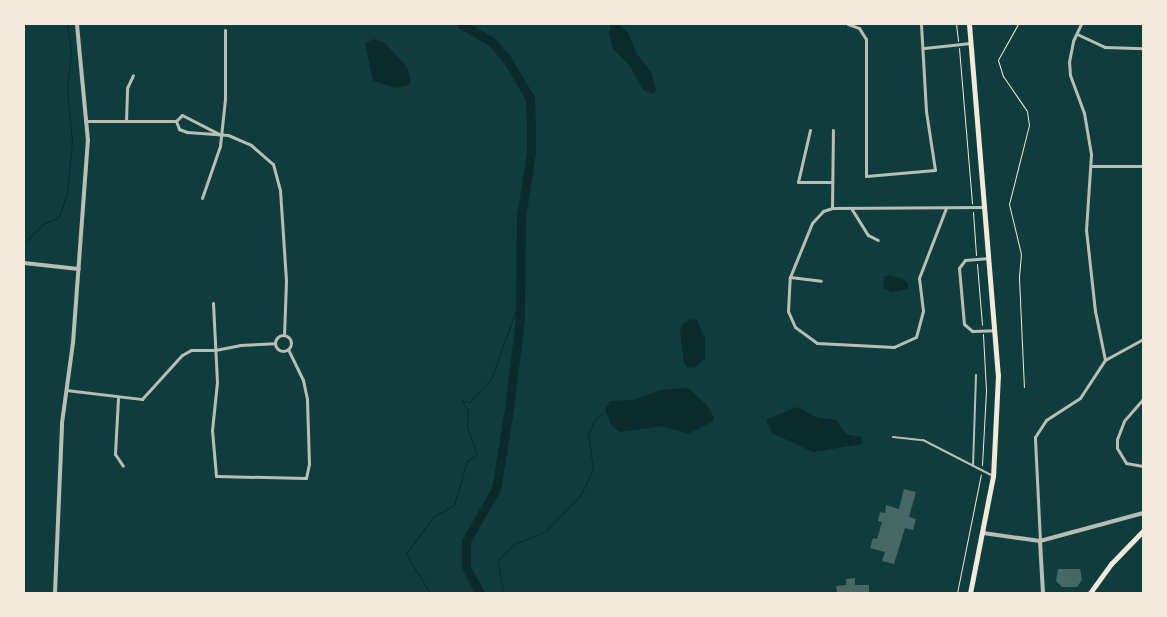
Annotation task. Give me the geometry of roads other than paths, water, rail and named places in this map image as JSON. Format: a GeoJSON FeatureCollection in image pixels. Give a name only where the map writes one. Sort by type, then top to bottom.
{"type":"FeatureCollection","features":[{"type":"Feature","properties":{"kind":"highway"},"geometry":{"type":"LineString","coordinates":[[969,24],[996,330],[998,402],[993,476],[970,593]]}},
{"type":"Feature","properties":{"kind":"main road"},"geometry":{"type":"LineString","coordinates":[[1090,593],[1111,564],[1143,531]]}},
{"type":"Feature","properties":{"kind":"street"},"geometry":{"type":"LineString","coordinates":[[55,593],[66,390],[79,269],[88,141],[84,121],[77,24]]}},
{"type":"Feature","properties":{"kind":"street"},"geometry":{"type":"LineString","coordinates":[[848,24],[863,32],[866,50],[866,176],[934,170],[926,111],[924,48],[921,24]]}},
{"type":"Feature","properties":{"kind":"street"},"geometry":{"type":"LineString","coordinates":[[1081,24],[1071,49],[1070,75],[1084,113],[1092,166],[1086,230],[1095,311],[1105,360]]}},
{"type":"Feature","properties":{"kind":"street"},"geometry":{"type":"LineString","coordinates":[[202,198],[221,135],[225,99],[224,30]]}},
{"type":"Feature","properties":{"kind":"street"},"geometry":{"type":"LineString","coordinates":[[1077,34],[1105,47],[1143,48]]}},
{"type":"Feature","properties":{"kind":"street"},"geometry":{"type":"LineString","coordinates":[[924,48],[970,44]]}},
{"type":"Feature","properties":{"kind":"street"},"geometry":{"type":"LineString","coordinates":[[126,121],[126,88],[133,75]]}},
{"type":"Feature","properties":{"kind":"street"},"geometry":{"type":"LineString","coordinates":[[84,121],[176,121],[182,115],[192,117],[221,135],[259,148],[274,164],[277,175],[286,285],[284,335]]}},
{"type":"Feature","properties":{"kind":"street"},"geometry":{"type":"LineString","coordinates":[[176,121],[179,129],[187,132],[221,135]]}},
{"type":"Feature","properties":{"kind":"street"},"geometry":{"type":"LineString","coordinates":[[810,130],[798,174],[800,182],[832,182]]}},
{"type":"Feature","properties":{"kind":"street"},"geometry":{"type":"LineString","coordinates":[[832,208],[833,130]]}},
{"type":"Feature","properties":{"kind":"street"},"geometry":{"type":"LineString","coordinates":[[1092,166],[1143,166]]}},
{"type":"Feature","properties":{"kind":"street"},"geometry":{"type":"LineString","coordinates":[[946,208],[919,278],[923,310],[921,328],[916,336],[894,347],[817,342],[803,335],[790,320],[790,277],[812,223],[818,215],[832,208],[985,207]]}},
{"type":"Feature","properties":{"kind":"street"},"geometry":{"type":"LineString","coordinates":[[851,208],[868,235],[878,240]]}},
{"type":"Feature","properties":{"kind":"street"},"geometry":{"type":"LineString","coordinates":[[990,258],[965,260],[959,268],[964,324],[967,330],[996,330]]}},
{"type":"Feature","properties":{"kind":"street"},"geometry":{"type":"LineString","coordinates":[[24,263],[79,269]]}},
{"type":"Feature","properties":{"kind":"street"},"geometry":{"type":"LineString","coordinates":[[790,277],[821,282]]}},
{"type":"Feature","properties":{"kind":"street"},"geometry":{"type":"LineString","coordinates":[[213,304],[217,382],[212,430],[216,476],[306,478],[308,464],[307,399],[304,380],[288,349],[290,340],[284,335]]}},
{"type":"Feature","properties":{"kind":"street"},"geometry":{"type":"LineString","coordinates":[[275,343],[277,338],[284,335]]}},
{"type":"Feature","properties":{"kind":"street"},"geometry":{"type":"LineString","coordinates":[[1043,593],[1035,437],[1046,420],[1080,398],[1105,360],[1143,339]]}},
{"type":"Feature","properties":{"kind":"street"},"geometry":{"type":"LineString","coordinates":[[66,390],[118,398],[142,399],[182,355],[191,350],[215,350],[240,345],[275,343]]}},
{"type":"Feature","properties":{"kind":"street"},"geometry":{"type":"LineString","coordinates":[[275,343],[280,351],[288,349]]}},
{"type":"Feature","properties":{"kind":"street"},"geometry":{"type":"LineString","coordinates":[[118,398],[115,454],[122,466]]}},
{"type":"Feature","properties":{"kind":"street"},"geometry":{"type":"LineString","coordinates":[[1143,399],[1119,428],[1117,448],[1126,463],[1143,466]]}},
{"type":"Feature","properties":{"kind":"street"},"geometry":{"type":"LineString","coordinates":[[983,533],[1040,542],[1143,513]]}},
{"type":"Feature","properties":{"kind":"lane"},"geometry":{"type":"LineString","coordinates":[[973,466],[976,375]]}},
{"type":"Feature","properties":{"kind":"lane"},"geometry":{"type":"LineString","coordinates":[[893,437],[923,440],[993,476]]}},
{"type":"Feature","properties":{"kind":"water"},"geometry":{"type":"Polygon","coordinates":[[[611,24],[619,24],[628,33],[637,54],[652,73],[656,90],[653,94],[643,90],[630,66],[613,49],[609,34],[611,24]]]}},
{"type":"Feature","properties":{"kind":"water"},"geometry":{"type":"Polygon","coordinates":[[[374,39],[386,44],[407,67],[411,81],[409,85],[397,88],[373,81],[365,43],[374,39]]]}},
{"type":"Feature","properties":{"kind":"water"},"geometry":{"type":"Polygon","coordinates":[[[889,275],[901,278],[908,283],[908,289],[891,292],[883,288],[884,277],[889,275]]]}},
{"type":"Feature","properties":{"kind":"water"},"geometry":{"type":"Polygon","coordinates":[[[690,319],[697,320],[705,339],[705,358],[694,368],[687,367],[684,363],[680,331],[682,325],[690,319]]]}},
{"type":"Feature","properties":{"kind":"water"},"geometry":{"type":"Polygon","coordinates":[[[688,388],[708,406],[714,418],[712,422],[688,434],[663,426],[620,432],[612,426],[605,410],[610,401],[633,400],[661,390],[688,388]]]}},
{"type":"Feature","properties":{"kind":"water"},"geometry":{"type":"Polygon","coordinates":[[[797,407],[816,417],[836,420],[846,434],[861,437],[862,444],[813,452],[772,433],[766,420],[797,407]]]}},
{"type":"Feature","properties":{"kind":"waterway"},"geometry":{"type":"LineString","coordinates":[[24,243],[43,224],[59,217],[67,192],[72,141],[67,89],[71,51],[67,24]]}},
{"type":"Feature","properties":{"kind":"waterway"},"geometry":{"type":"LineString","coordinates":[[461,24],[491,41],[506,58],[530,98],[531,121],[531,152],[521,217],[520,319],[509,409],[496,489],[466,541],[466,567],[480,593]]}},
{"type":"Feature","properties":{"kind":"waterway"},"geometry":{"type":"LineString","coordinates":[[430,593],[406,554],[433,517],[454,505],[467,461],[477,454],[467,426],[468,410],[462,401],[470,402],[491,379],[520,299]]}},
{"type":"Feature","properties":{"kind":"waterway"},"geometry":{"type":"LineString","coordinates":[[503,593],[498,560],[514,544],[546,531],[580,496],[593,469],[588,434],[595,419],[605,412]]}}]}
